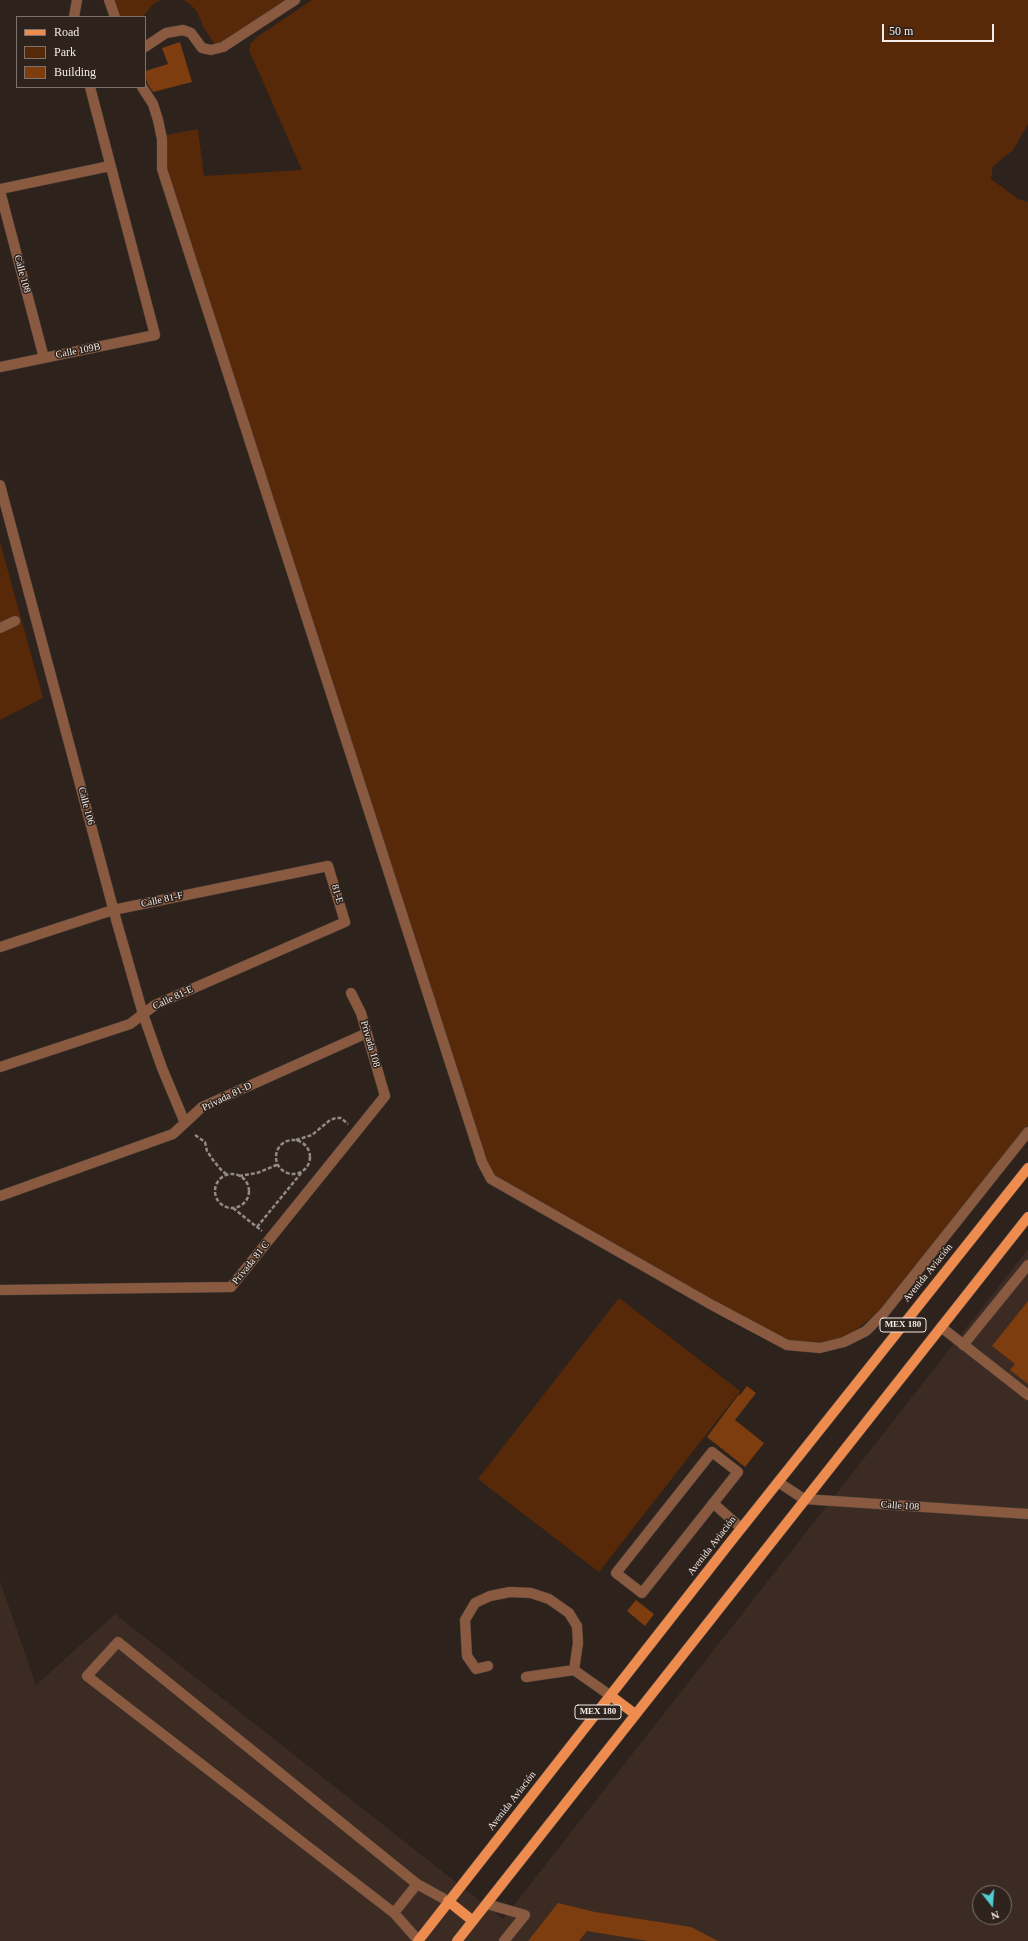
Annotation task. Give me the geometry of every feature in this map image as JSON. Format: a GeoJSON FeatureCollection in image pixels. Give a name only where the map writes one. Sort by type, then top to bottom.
{"type":"FeatureCollection","features":[{"type":"Feature","properties":{"kind":"main road","name":"Avenida Aviación"},"geometry":{"type":"LineString","coordinates":[[418,1941],[741,1528],[1028,1168]]}},
{"type":"Feature","properties":{"kind":"main road","name":"MEX 180"},"geometry":{"type":"LineString","coordinates":[[457,1941],[804,1499],[1028,1217]]}},
{"type":"Feature","properties":{"kind":"main road"},"geometry":{"type":"LineString","coordinates":[[610,1696],[635,1714]]}},
{"type":"Feature","properties":{"kind":"main road"},"geometry":{"type":"LineString","coordinates":[[448,1901],[473,1921]]}},
{"type":"Feature","properties":{"kind":"street"},"geometry":{"type":"LineString","coordinates":[[74,16],[77,0]]}},
{"type":"Feature","properties":{"kind":"street"},"geometry":{"type":"LineString","coordinates":[[109,0],[115,16]]}},
{"type":"Feature","properties":{"kind":"street"},"geometry":{"type":"LineString","coordinates":[[146,46],[166,33],[183,30],[191,33],[202,48],[211,50],[223,47],[295,0]]}},
{"type":"Feature","properties":{"kind":"street"},"geometry":{"type":"LineString","coordinates":[[0,190],[110,166],[90,88]]}},
{"type":"Feature","properties":{"kind":"street"},"geometry":{"type":"LineString","coordinates":[[143,88],[153,104],[158,120],[162,139],[162,169],[477,1147],[486,1172],[491,1179],[712,1305],[787,1345],[820,1348],[844,1342],[866,1330],[884,1313],[1028,1132]]}},
{"type":"Feature","properties":{"kind":"street","name":"Calle 109B"},"geometry":{"type":"LineString","coordinates":[[0,367],[155,336],[110,166]]}},
{"type":"Feature","properties":{"kind":"street","name":"Calle 108"},"geometry":{"type":"LineString","coordinates":[[0,190],[44,358]]}},
{"type":"Feature","properties":{"kind":"street","name":"Calle 106"},"geometry":{"type":"LineString","coordinates":[[0,485],[113,910],[162,1068],[185,1123]]}},
{"type":"Feature","properties":{"kind":"street"},"geometry":{"type":"LineString","coordinates":[[0,628],[15,621]]}},
{"type":"Feature","properties":{"kind":"street","name":"Calle 81-F"},"geometry":{"type":"LineString","coordinates":[[0,947],[113,910],[328,866]]}},
{"type":"Feature","properties":{"kind":"street","name":"81-E"},"geometry":{"type":"LineString","coordinates":[[328,866],[345,922]]}},
{"type":"Feature","properties":{"kind":"street","name":"Calle 81-E"},"geometry":{"type":"LineString","coordinates":[[0,1067],[130,1024],[155,1005],[345,922]]}},
{"type":"Feature","properties":{"kind":"street","name":"Privada 108"},"geometry":{"type":"LineString","coordinates":[[351,994],[361,1013],[385,1096]]}},
{"type":"Feature","properties":{"kind":"street","name":"Privada 81-D"},"geometry":{"type":"LineString","coordinates":[[0,1196],[173,1134],[202,1107],[367,1033]]}},
{"type":"Feature","properties":{"kind":"street","name":"Privada 81 C"},"geometry":{"type":"LineString","coordinates":[[0,1290],[231,1287],[385,1096]]}},
{"type":"Feature","properties":{"kind":"street"},"geometry":{"type":"LineString","coordinates":[[963,1344],[1028,1265]]}},
{"type":"Feature","properties":{"kind":"street"},"geometry":{"type":"LineString","coordinates":[[941,1327],[1028,1395]]}},
{"type":"Feature","properties":{"kind":"street"},"geometry":{"type":"LineString","coordinates":[[712,1452],[738,1472],[713,1503],[642,1593],[616,1573],[712,1452]]}},
{"type":"Feature","properties":{"kind":"street","name":"Calle 108"},"geometry":{"type":"LineString","coordinates":[[778,1482],[804,1499],[1028,1514]]}},
{"type":"Feature","properties":{"kind":"street"},"geometry":{"type":"LineString","coordinates":[[713,1503],[741,1528]]}},
{"type":"Feature","properties":{"kind":"street"},"geometry":{"type":"LineString","coordinates":[[488,1666],[476,1669],[467,1656],[465,1620],[475,1604],[490,1596],[510,1592],[531,1593],[549,1599],[569,1613],[577,1626],[578,1643],[574,1670]]}},
{"type":"Feature","properties":{"kind":"street"},"geometry":{"type":"LineString","coordinates":[[418,1941],[394,1913],[87,1676],[118,1642],[417,1884],[448,1901]]}},
{"type":"Feature","properties":{"kind":"street"},"geometry":{"type":"LineString","coordinates":[[526,1677],[574,1670],[610,1696]]}},
{"type":"Feature","properties":{"kind":"street"},"geometry":{"type":"LineString","coordinates":[[394,1913],[417,1884]]}},
{"type":"Feature","properties":{"kind":"street"},"geometry":{"type":"LineString","coordinates":[[487,1904],[525,1916],[504,1941]]}},
{"type":"Feature","properties":{"kind":"path"},"geometry":{"type":"LineString","coordinates":[[304,1170],[294,1174],[284,1171],[278,1164],[277,1157],[280,1147],[289,1141],[312,1135],[330,1120],[336,1118],[341,1118],[350,1126]]}},
{"type":"Feature","properties":{"kind":"path"},"geometry":{"type":"LineString","coordinates":[[195,1136],[205,1142],[213,1160],[222,1171],[228,1175],[239,1176],[258,1173],[278,1164]]}},
{"type":"Feature","properties":{"kind":"path"},"geometry":{"type":"LineString","coordinates":[[257,1227],[310,1161],[309,1150],[300,1142],[295,1140]]}},
{"type":"Feature","properties":{"kind":"path"},"geometry":{"type":"LineString","coordinates":[[228,1175],[219,1181],[215,1191],[218,1201],[227,1208],[232,1208],[242,1204],[248,1195],[247,1184],[239,1176]]}},
{"type":"Feature","properties":{"kind":"path"},"geometry":{"type":"LineString","coordinates":[[232,1208],[264,1232]]}},
{"type":"Feature","properties":{"kind":"shaded area"},"geometry":{"type":"Polygon","coordinates":[[[1028,1249],[1028,1941],[0,1941],[0,1581],[36,1685],[115,1614],[503,1919],[1028,1249]]]}},
{"type":"Feature","properties":{"kind":"green space"},"geometry":{"type":"Polygon","coordinates":[[[113,0],[161,0],[153,4],[144,16],[119,16],[113,0]]]}},
{"type":"Feature","properties":{"kind":"green space"},"geometry":{"type":"Polygon","coordinates":[[[182,0],[289,0],[216,46],[204,28],[196,10],[186,1],[182,0]]]}},
{"type":"Feature","properties":{"kind":"green space"},"geometry":{"type":"Polygon","coordinates":[[[312,0],[1028,0],[1028,124],[1013,150],[993,166],[991,179],[1018,199],[1028,202],[1028,1125],[878,1312],[857,1329],[841,1339],[818,1345],[787,1343],[492,1178],[166,168],[165,135],[198,129],[204,176],[302,170],[249,50],[251,43],[257,37],[312,0]]]}},
{"type":"Feature","properties":{"kind":"green space"},"geometry":{"type":"Polygon","coordinates":[[[0,542],[43,698],[0,720],[0,542]]]}},
{"type":"Feature","properties":{"kind":"green space"},"geometry":{"type":"Polygon","coordinates":[[[619,1298],[740,1391],[599,1572],[478,1479],[619,1298]]]}},
{"type":"Feature","properties":{"kind":"building"},"geometry":{"type":"Polygon","coordinates":[[[180,42],[192,82],[153,92],[147,83],[146,71],[168,64],[162,48],[180,42]]]}},
{"type":"Feature","properties":{"kind":"building"},"geometry":{"type":"Polygon","coordinates":[[[1028,1301],[1028,1384],[1010,1370],[1015,1364],[992,1346],[1028,1301]]]}},
{"type":"Feature","properties":{"kind":"building"},"geometry":{"type":"Polygon","coordinates":[[[747,1386],[756,1393],[735,1420],[764,1443],[745,1467],[707,1437],[739,1394],[740,1395],[747,1386]]]}},
{"type":"Feature","properties":{"kind":"building"},"geometry":{"type":"Polygon","coordinates":[[[636,1600],[654,1614],[645,1626],[627,1611],[636,1600]]]}},
{"type":"Feature","properties":{"kind":"building"},"geometry":{"type":"Polygon","coordinates":[[[558,1903],[595,1912],[691,1927],[718,1941],[648,1941],[587,1931],[579,1941],[528,1941],[558,1903]]]}}]}
